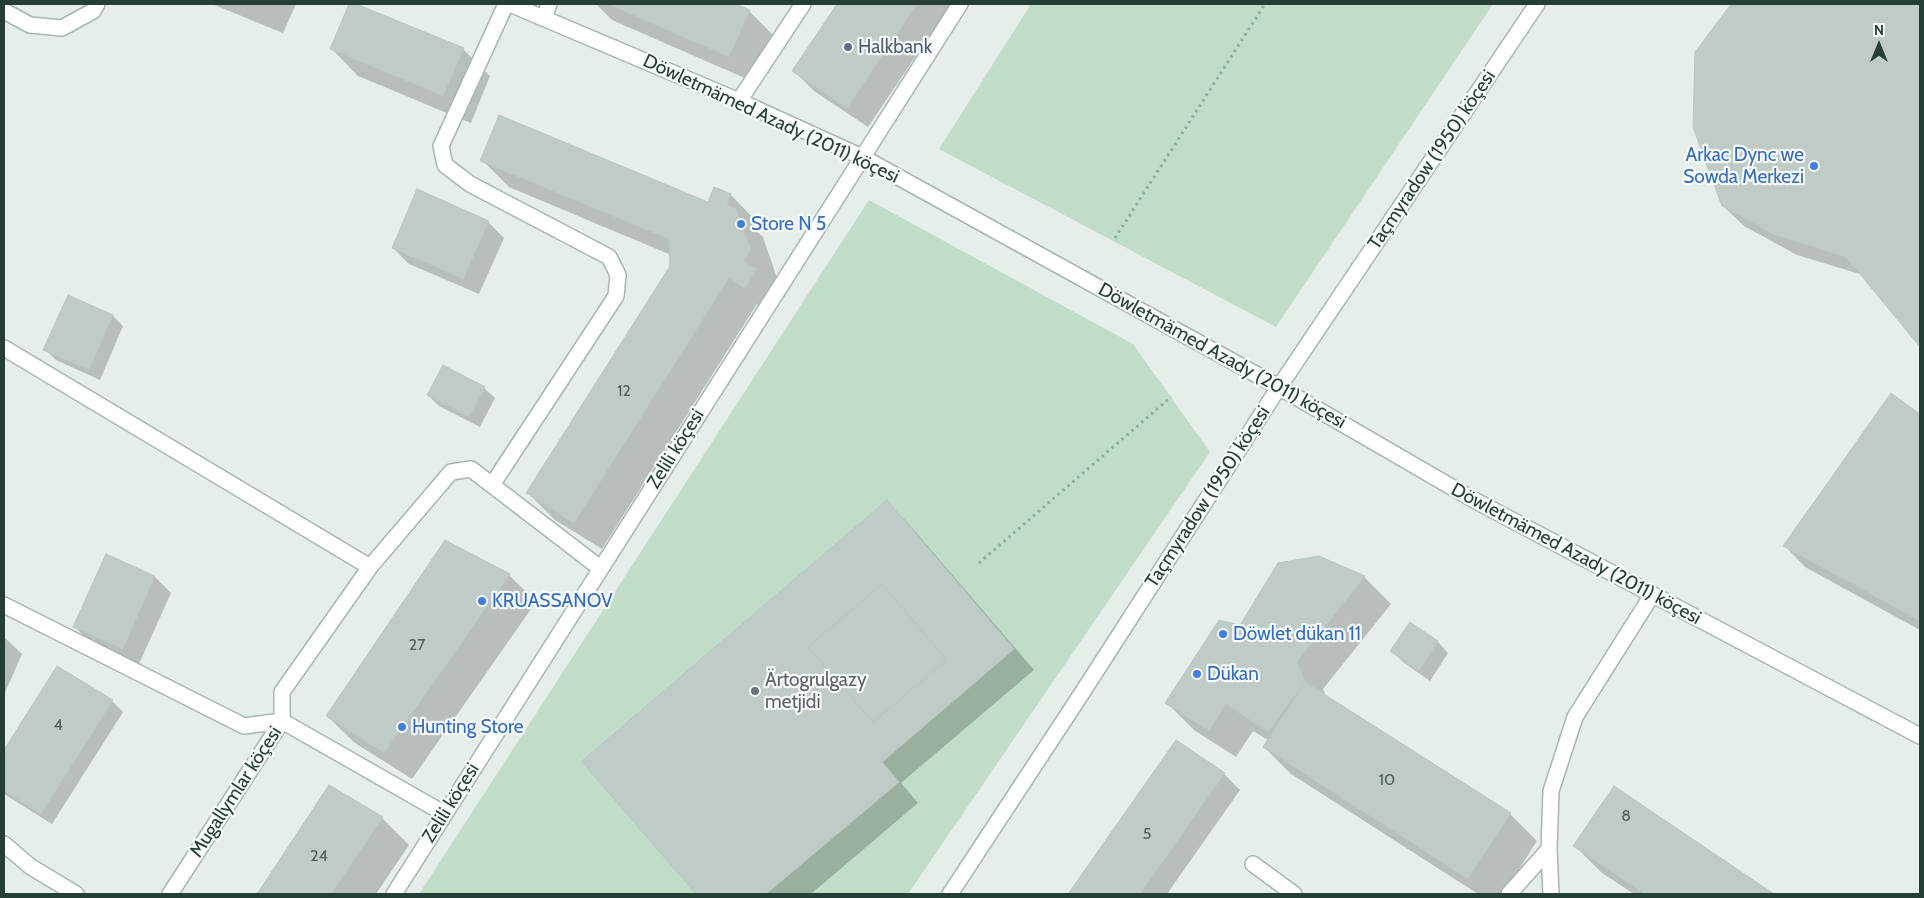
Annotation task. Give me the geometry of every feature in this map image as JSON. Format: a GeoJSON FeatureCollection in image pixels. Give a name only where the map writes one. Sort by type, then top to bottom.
{"type":"FeatureCollection","features":[{"type":"Feature","properties":{"kind":"street"},"geometry":{"type":"LineString","coordinates":[[4,10],[30,25],[62,28],[93,10],[97,4]]}},
{"type":"Feature","properties":{"kind":"street"},"geometry":{"type":"LineString","coordinates":[[492,485],[616,296],[618,275],[610,257],[470,184],[445,165],[441,146],[506,4]]}},
{"type":"Feature","properties":{"kind":"street","name":"Döwletmämed Azady (2011) köçesi"},"geometry":{"type":"LineString","coordinates":[[510,4],[546,11],[862,156],[1279,386],[1474,500],[1920,736]]}},
{"type":"Feature","properties":{"kind":"street"},"geometry":{"type":"LineString","coordinates":[[739,101],[803,4]]}},
{"type":"Feature","properties":{"kind":"street","name":"Zelili köçesi"},"geometry":{"type":"LineString","coordinates":[[394,894],[960,4]]}},
{"type":"Feature","properties":{"kind":"street","name":"Taçmyradow (1950) köçesi"},"geometry":{"type":"LineString","coordinates":[[950,894],[1088,684],[1279,386],[1537,4]]}},
{"type":"Feature","properties":{"kind":"street"},"geometry":{"type":"LineString","coordinates":[[4,348],[370,567]]}},
{"type":"Feature","properties":{"kind":"street"},"geometry":{"type":"LineString","coordinates":[[4,605],[244,726],[282,721],[282,692],[370,567],[451,472],[471,469],[600,568]]}},
{"type":"Feature","properties":{"kind":"street"},"geometry":{"type":"LineString","coordinates":[[1551,894],[1549,850],[1550,791],[1575,717],[1652,595]]}},
{"type":"Feature","properties":{"kind":"street","name":"Mugallymlar köçesi"},"geometry":{"type":"LineString","coordinates":[[170,894],[282,721],[445,814]]}},
{"type":"Feature","properties":{"kind":"street"},"geometry":{"type":"LineString","coordinates":[[4,844],[31,867],[76,894]]}},
{"type":"Feature","properties":{"kind":"street"},"geometry":{"type":"LineString","coordinates":[[1509,894],[1549,850]]}},
{"type":"Feature","properties":{"kind":"street"},"geometry":{"type":"LineString","coordinates":[[1253,864],[1294,894]]}},
{"type":"Feature","properties":{"kind":"path"},"geometry":{"type":"LineString","coordinates":[[1115,238],[1265,4]]}},
{"type":"Feature","properties":{"kind":"path"},"geometry":{"type":"LineString","coordinates":[[979,563],[1171,397]]}},
{"type":"Feature","properties":{"kind":"green space"},"geometry":{"type":"Polygon","coordinates":[[[1031,4],[1493,4],[1276,327],[939,149],[1031,4]]]}},
{"type":"Feature","properties":{"kind":"green space"},"geometry":{"type":"Polygon","coordinates":[[[869,200],[1133,344],[1210,452],[908,894],[766,894],[899,782],[882,762],[1014,649],[887,500],[581,760],[696,894],[419,894],[869,200]]]}},
{"type":"Feature","properties":{"kind":"building"},"geometry":{"type":"Polygon","coordinates":[[[349,4],[356,4],[464,48],[443,96],[330,49],[349,4]]]}},
{"type":"Feature","properties":{"kind":"building"},"geometry":{"type":"Polygon","coordinates":[[[608,4],[735,4],[750,10],[729,57],[608,4]]]}},
{"type":"Feature","properties":{"kind":"building","name":"Halkbank"},"geometry":{"type":"Polygon","coordinates":[[[837,4],[917,4],[847,108],[792,71],[837,4]]]}},
{"type":"Feature","properties":{"kind":"building","name":"Arkac Dync we Sowda Merkezi"},"geometry":{"type":"Polygon","coordinates":[[[1731,4],[1920,4],[1920,347],[1846,257],[1775,235],[1722,206],[1693,127],[1695,52],[1731,4]]]}},
{"type":"Feature","properties":{"kind":"building"},"geometry":{"type":"Polygon","coordinates":[[[499,115],[708,202],[714,187],[731,194],[727,205],[736,209],[751,250],[744,261],[757,269],[745,288],[729,278],[574,523],[526,493],[670,266],[669,239],[480,161],[499,115]]]}},
{"type":"Feature","properties":{"kind":"building"},"geometry":{"type":"Polygon","coordinates":[[[417,189],[489,221],[463,279],[392,248],[417,189]]]}},
{"type":"Feature","properties":{"kind":"building"},"geometry":{"type":"Polygon","coordinates":[[[68,295],[113,315],[89,370],[43,350],[68,295]]]}},
{"type":"Feature","properties":{"kind":"building"},"geometry":{"type":"Polygon","coordinates":[[[443,365],[485,387],[469,417],[427,395],[443,365]]]}},
{"type":"Feature","properties":{"kind":"building"},"geometry":{"type":"Polygon","coordinates":[[[1891,393],[1920,414],[1920,621],[1783,546],[1891,393]]]}},
{"type":"Feature","properties":{"kind":"building","name":"Ärtogrulgazy metjidi"},"geometry":{"type":"Polygon","coordinates":[[[887,500],[1014,649],[882,762],[899,782],[766,894],[696,894],[581,761],[887,500]],[[882,584],[808,647],[873,722],[947,660],[882,584]]]}},
{"type":"Feature","properties":{"kind":"building"},"geometry":{"type":"Polygon","coordinates":[[[445,540],[510,574],[384,753],[326,716],[445,540]]]}},
{"type":"Feature","properties":{"kind":"building"},"geometry":{"type":"Polygon","coordinates":[[[106,554],[155,576],[123,649],[73,627],[106,554]]]}},
{"type":"Feature","properties":{"kind":"building"},"geometry":{"type":"Polygon","coordinates":[[[1319,556],[1365,576],[1297,662],[1305,682],[1268,732],[1226,704],[1209,731],[1165,703],[1219,620],[1240,625],[1278,563],[1319,556]]]}},
{"type":"Feature","properties":{"kind":"building"},"geometry":{"type":"Polygon","coordinates":[[[882,584],[947,660],[873,722],[808,647],[882,584]]]}},
{"type":"Feature","properties":{"kind":"building"},"geometry":{"type":"Polygon","coordinates":[[[1410,622],[1438,641],[1419,671],[1390,651],[1410,622]]]}},
{"type":"Feature","properties":{"kind":"building"},"geometry":{"type":"Polygon","coordinates":[[[57,666],[113,700],[41,814],[4,791],[4,750],[57,666]]]}},
{"type":"Feature","properties":{"kind":"building"},"geometry":{"type":"Polygon","coordinates":[[[1305,682],[1511,813],[1468,879],[1263,747],[1305,682]]]}},
{"type":"Feature","properties":{"kind":"building"},"geometry":{"type":"Polygon","coordinates":[[[1176,740],[1225,773],[1140,894],[1068,894],[1176,740]]]}},
{"type":"Feature","properties":{"kind":"building"},"geometry":{"type":"Polygon","coordinates":[[[329,785],[383,817],[331,894],[257,894],[329,785]]]}},
{"type":"Feature","properties":{"kind":"building"},"geometry":{"type":"Polygon","coordinates":[[[1614,786],[1774,894],[1645,894],[1573,846],[1614,786]]]}},
{"type":"Feature","properties":{"kind":"place","name":"Halkbank"},"geometry":{"type":"Point","coordinates":[848,47]}},
{"type":"Feature","properties":{"kind":"place","name":"Arkac Dync we Sowda Merkezi"},"geometry":{"type":"Point","coordinates":[1814,166]}},
{"type":"Feature","properties":{"kind":"place","name":"Store N 5"},"geometry":{"type":"Point","coordinates":[741,224]}},
{"type":"Feature","properties":{"kind":"place","name":"KRUASSANOV"},"geometry":{"type":"Point","coordinates":[482,601]}},
{"type":"Feature","properties":{"kind":"place","name":"Döwlet dükan 11"},"geometry":{"type":"Point","coordinates":[1223,634]}},
{"type":"Feature","properties":{"kind":"place","name":"Dükan"},"geometry":{"type":"Point","coordinates":[1197,674]}},
{"type":"Feature","properties":{"kind":"place","name":"Ärtogrulgazy metjidi"},"geometry":{"type":"Point","coordinates":[755,691]}},
{"type":"Feature","properties":{"kind":"place","name":"Hunting Store"},"geometry":{"type":"Point","coordinates":[402,727]}}]}
